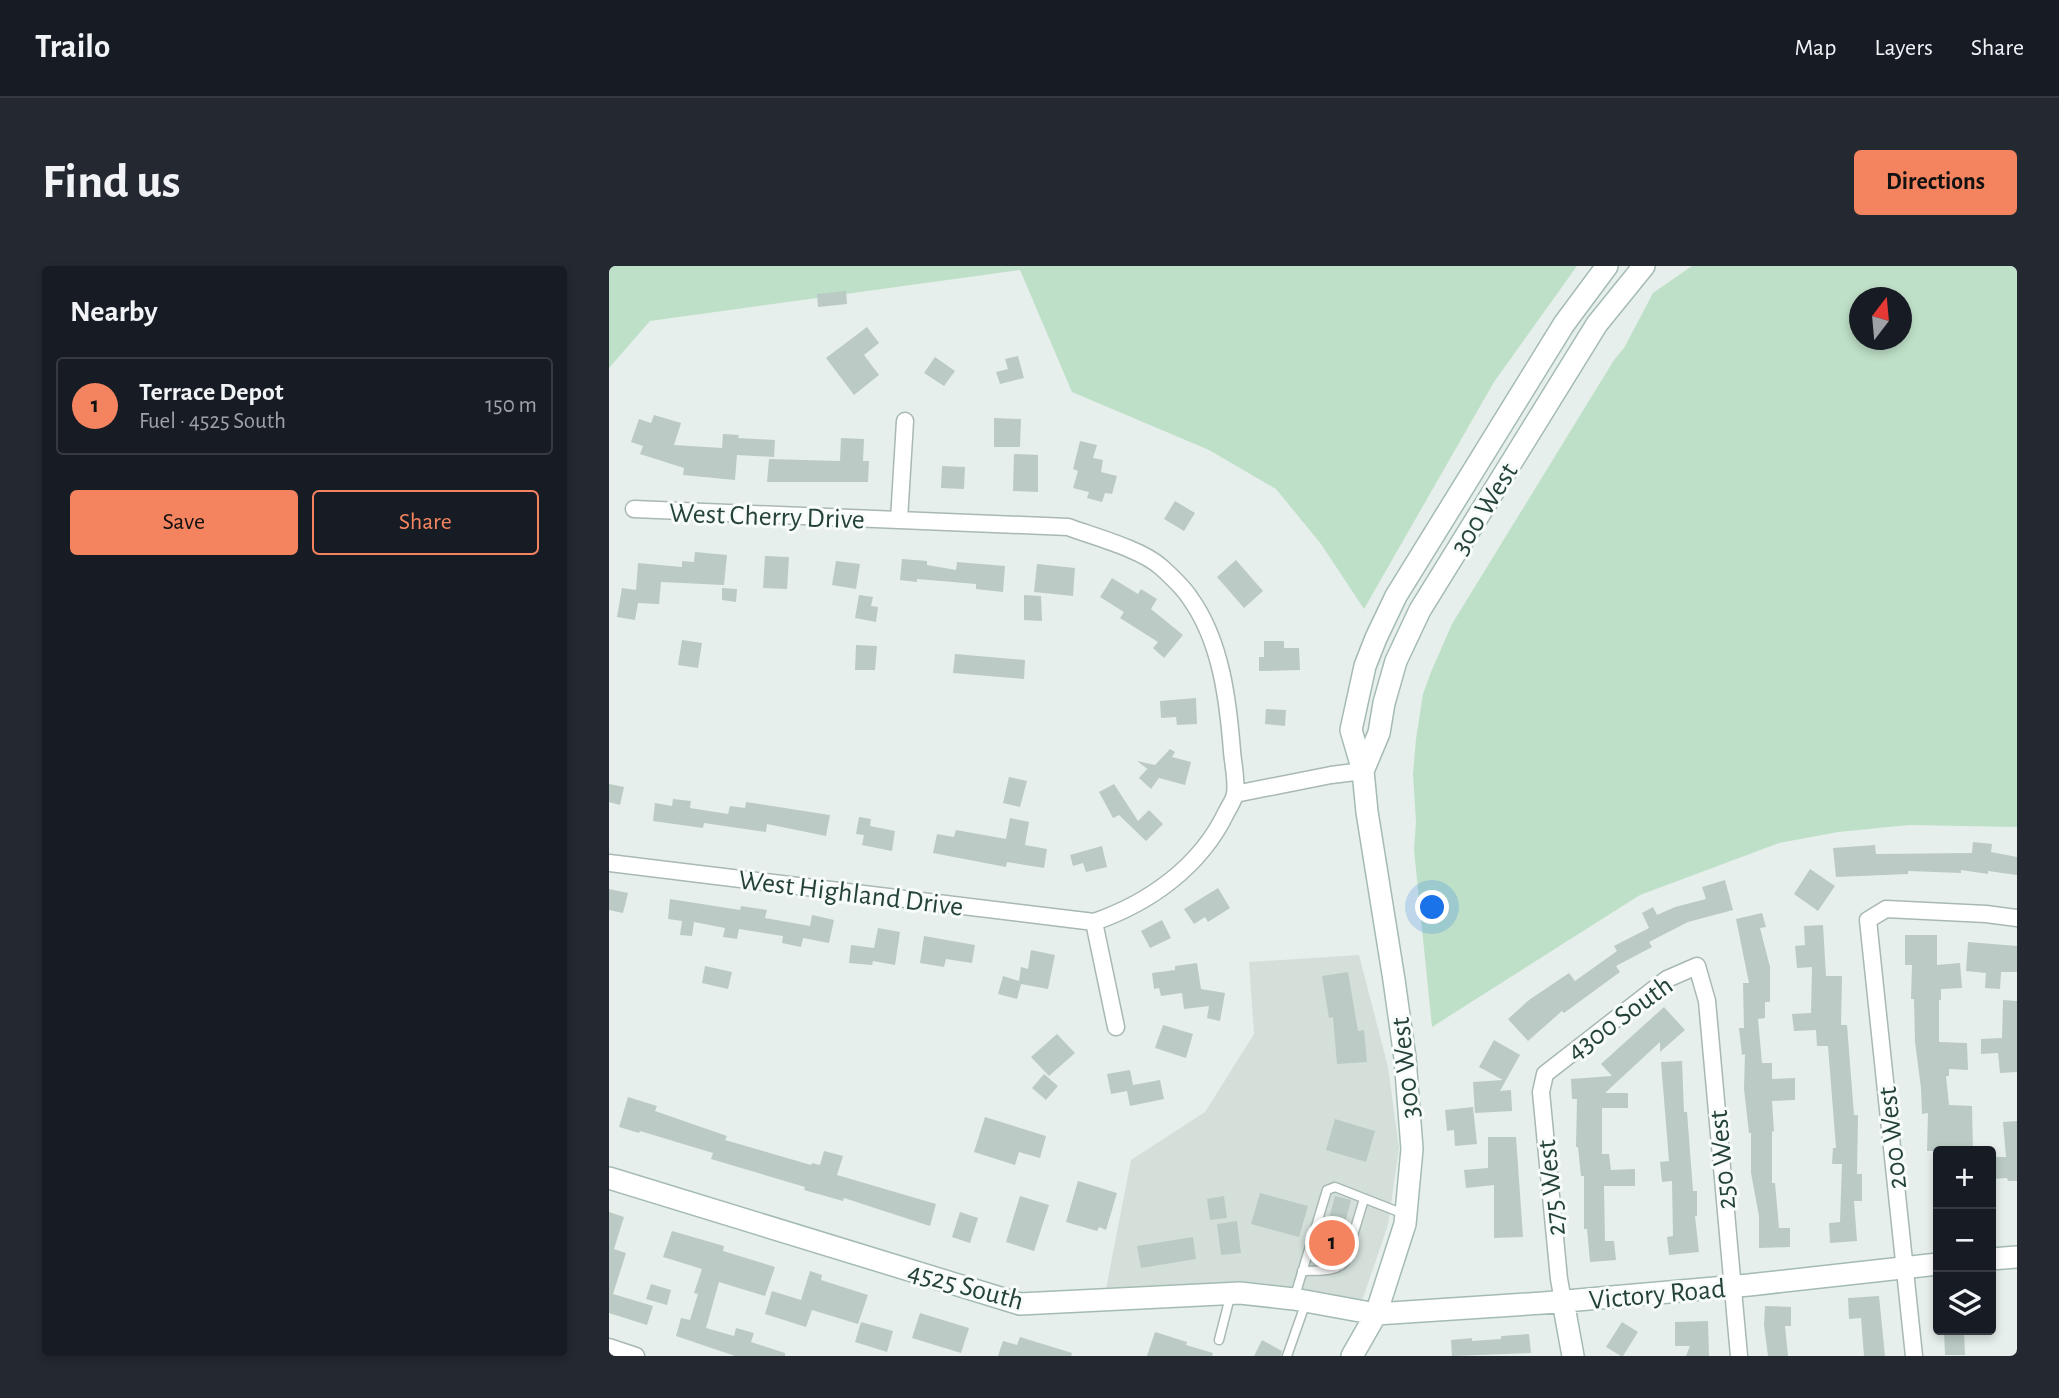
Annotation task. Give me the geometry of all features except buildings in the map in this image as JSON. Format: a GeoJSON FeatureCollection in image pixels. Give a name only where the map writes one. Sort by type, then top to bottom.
{"type":"FeatureCollection","features":[{"type":"Feature","properties":{"kind":"main road","name":"300 West"},"geometry":{"type":"LineString","coordinates":[[1352,1356],[1376,1314],[1406,1216],[1412,1149],[1405,1058],[1363,771],[1352,730],[1365,666],[1382,624],[1400,590],[1564,324],[1607,266]]}},
{"type":"Feature","properties":{"kind":"main road","name":"300 West"},"geometry":{"type":"LineString","coordinates":[[1363,771],[1379,733],[1396,661],[1420,610],[1597,324],[1644,266]]}},
{"type":"Feature","properties":{"kind":"main road","name":"4525 South"},"geometry":{"type":"LineString","coordinates":[[609,1178],[1020,1304],[1231,1294],[1300,1300],[1376,1314]]}},
{"type":"Feature","properties":{"kind":"main road"},"geometry":{"type":"LineString","coordinates":[[1996,1259],[2017,1257]]}},
{"type":"Feature","properties":{"kind":"main road","name":"Victory Road"},"geometry":{"type":"LineString","coordinates":[[1376,1314],[1732,1286],[1933,1264]]}},
{"type":"Feature","properties":{"kind":"main road"},"geometry":{"type":"LineString","coordinates":[[1563,1301],[1573,1356]]}},
{"type":"Feature","properties":{"kind":"street","name":"West Cherry Drive"},"geometry":{"type":"LineString","coordinates":[[899,520],[905,421]]}},
{"type":"Feature","properties":{"kind":"street","name":"West Cherry Drive"},"geometry":{"type":"LineString","coordinates":[[635,509],[1068,527],[1121,545],[1159,565],[1190,598],[1209,633],[1223,679],[1235,794]]}},
{"type":"Feature","properties":{"kind":"street"},"geometry":{"type":"LineString","coordinates":[[1235,794],[1363,771]]}},
{"type":"Feature","properties":{"kind":"street","name":"West Highland Drive"},"geometry":{"type":"LineString","coordinates":[[609,863],[1094,922],[1149,898],[1177,876],[1194,860],[1218,829],[1235,794]]}},
{"type":"Feature","properties":{"kind":"street","name":"200 West"},"geometry":{"type":"LineString","coordinates":[[1914,1356],[1868,920],[1886,909],[2017,918]]}},
{"type":"Feature","properties":{"kind":"street"},"geometry":{"type":"LineString","coordinates":[[1094,922],[1116,1027]]}},
{"type":"Feature","properties":{"kind":"street","name":"4300 South"},"geometry":{"type":"LineString","coordinates":[[1545,1074],[1667,979],[1697,965]]}},
{"type":"Feature","properties":{"kind":"street","name":"250 West"},"geometry":{"type":"LineString","coordinates":[[1697,965],[1707,1001],[1739,1356]]}},
{"type":"Feature","properties":{"kind":"street","name":"275 West"},"geometry":{"type":"LineString","coordinates":[[1545,1074],[1541,1092],[1563,1301]]}},
{"type":"Feature","properties":{"kind":"street"},"geometry":{"type":"LineString","coordinates":[[609,1347],[636,1356]]}},
{"type":"Feature","properties":{"kind":"lane"},"geometry":{"type":"LineString","coordinates":[[1287,1356],[1300,1300],[1302,1271],[1327,1190],[1335,1187],[1406,1216]]}},
{"type":"Feature","properties":{"kind":"lane"},"geometry":{"type":"LineString","coordinates":[[1302,1271],[1337,1269],[1342,1266],[1364,1199]]}},
{"type":"Feature","properties":{"kind":"lane"},"geometry":{"type":"LineString","coordinates":[[1219,1340],[1231,1294]]}},
{"type":"Feature","properties":{"kind":"shaded area"},"geometry":{"type":"Polygon","coordinates":[[[1359,955],[1388,1067],[1399,1148],[1388,1225],[1362,1301],[1241,1283],[1105,1294],[1131,1160],[1205,1112],[1254,1034],[1249,962],[1359,955]]]}},
{"type":"Feature","properties":{"kind":"green space"},"geometry":{"type":"Polygon","coordinates":[[[609,266],[1577,266],[1494,382],[1364,609],[1321,544],[1276,489],[1209,450],[1072,392],[1020,270],[650,321],[609,368],[609,266]]]}},
{"type":"Feature","properties":{"kind":"green space"},"geometry":{"type":"Polygon","coordinates":[[[1692,266],[2017,266],[2017,827],[1909,825],[1838,832],[1779,843],[1640,895],[1432,1027],[1414,850],[1416,822],[1413,774],[1423,694],[1452,624],[1614,360],[1624,348],[1653,293],[1692,266]]]}},
{"type":"Feature","properties":{"kind":"place","name":"Terrace Depot"},"geometry":{"type":"Point","coordinates":[1332,1243]}}]}
